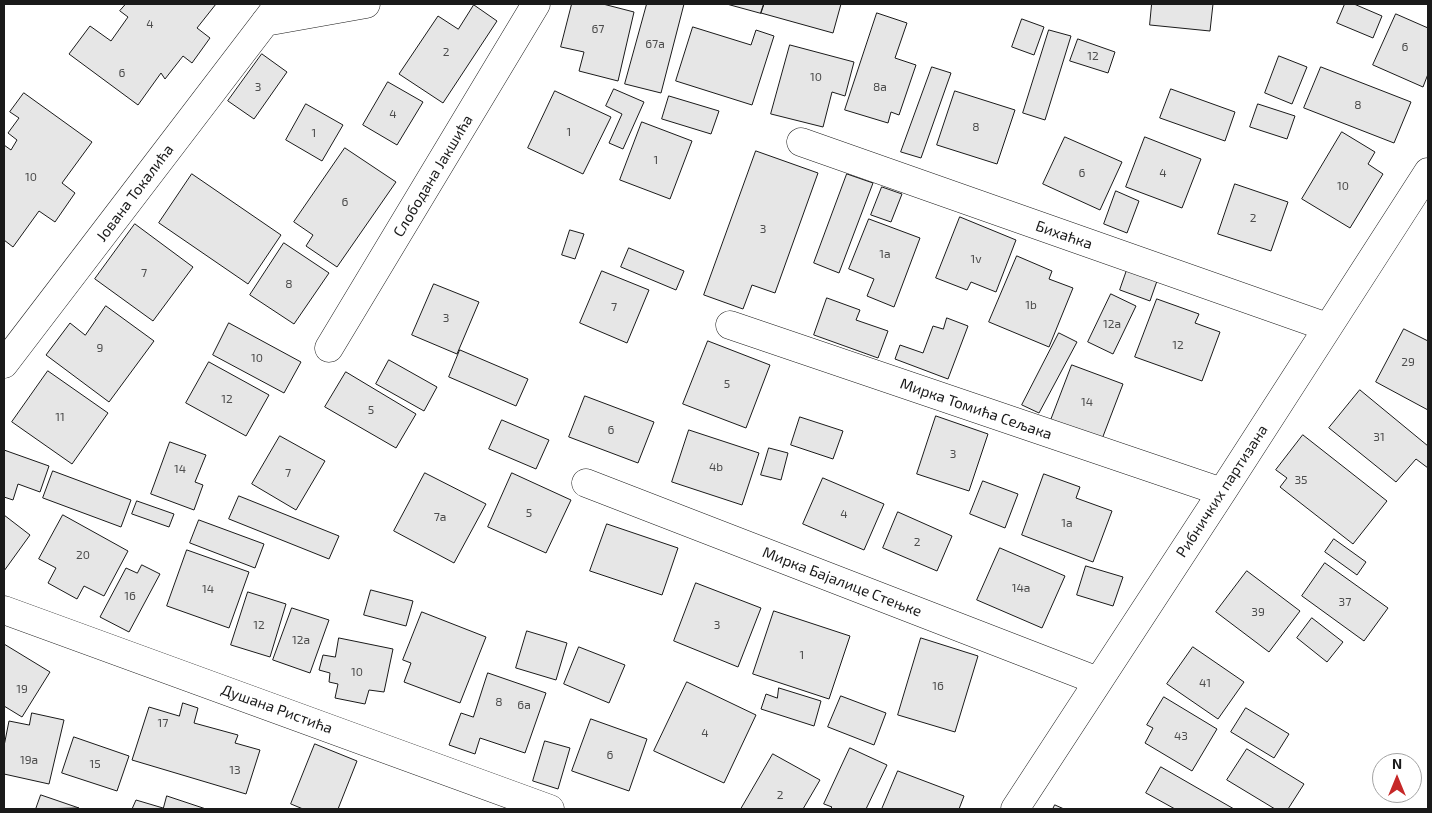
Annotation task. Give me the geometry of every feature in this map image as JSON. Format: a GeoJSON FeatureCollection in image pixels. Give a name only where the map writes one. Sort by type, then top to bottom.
{"type":"FeatureCollection","features":[{"type":"Feature","properties":{"kind":"street","name":"Јована Токалића"},"geometry":{"type":"LineString","coordinates":[[4,364],[272,13],[366,4]]}},
{"type":"Feature","properties":{"kind":"street","name":"Слободана Јакшића"},"geometry":{"type":"LineString","coordinates":[[330,348],[536,4]]}},
{"type":"Feature","properties":{"kind":"street","name":"Бихаћка"},"geometry":{"type":"LineString","coordinates":[[801,142],[1327,327]]}},
{"type":"Feature","properties":{"kind":"street","name":"Рибничких партизана"},"geometry":{"type":"LineString","coordinates":[[1015,809],[1428,172]]}},
{"type":"Feature","properties":{"kind":"street","name":"Мирка Томића Сељака"},"geometry":{"type":"LineString","coordinates":[[730,325],[1222,492]]}},
{"type":"Feature","properties":{"kind":"street","name":"Мирка Бајалице Стењке"},"geometry":{"type":"LineString","coordinates":[[586,483],[1098,681]]}},
{"type":"Feature","properties":{"kind":"street","name":"Душана Ристића"},"geometry":{"type":"LineString","coordinates":[[4,610],[550,809]]}},
{"type":"Feature","properties":{"kind":"building"},"geometry":{"type":"Polygon","coordinates":[[[126,4],[216,4],[197,28],[210,38],[192,63],[183,56],[165,79],[161,73],[138,105],[69,54],[90,26],[111,41],[128,17],[120,11],[126,4]]]}},
{"type":"Feature","properties":{"kind":"building"},"geometry":{"type":"Polygon","coordinates":[[[572,4],[603,4],[634,12],[618,81],[579,71],[584,52],[561,47],[572,4]]]}},
{"type":"Feature","properties":{"kind":"building"},"geometry":{"type":"Polygon","coordinates":[[[647,4],[684,4],[661,93],[625,84],[647,4]]]}},
{"type":"Feature","properties":{"kind":"building"},"geometry":{"type":"Polygon","coordinates":[[[727,4],[764,4],[761,13],[727,4]]]}},
{"type":"Feature","properties":{"kind":"building"},"geometry":{"type":"Polygon","coordinates":[[[764,4],[841,4],[833,33],[761,13],[764,4]]]}},
{"type":"Feature","properties":{"kind":"building"},"geometry":{"type":"Polygon","coordinates":[[[1152,4],[1213,4],[1210,31],[1150,25],[1152,4]]]}},
{"type":"Feature","properties":{"kind":"building"},"geometry":{"type":"Polygon","coordinates":[[[1345,4],[1354,4],[1382,16],[1373,38],[1337,23],[1345,4]]]}},
{"type":"Feature","properties":{"kind":"building"},"geometry":{"type":"Polygon","coordinates":[[[474,5],[497,21],[443,103],[399,74],[438,16],[458,29],[474,5]]]}},
{"type":"Feature","properties":{"kind":"building"},"geometry":{"type":"Polygon","coordinates":[[[877,13],[907,23],[895,58],[916,65],[899,115],[891,112],[888,123],[845,110],[877,13]]]}},
{"type":"Feature","properties":{"kind":"building"},"geometry":{"type":"Polygon","coordinates":[[[1396,14],[1428,28],[1428,74],[1423,87],[1373,65],[1396,14]]]}},
{"type":"Feature","properties":{"kind":"building"},"geometry":{"type":"Polygon","coordinates":[[[1022,19],[1044,27],[1034,55],[1012,47],[1022,19]]]}},
{"type":"Feature","properties":{"kind":"building"},"geometry":{"type":"Polygon","coordinates":[[[693,27],[751,45],[756,30],[774,36],[752,105],[676,81],[693,27]]]}},
{"type":"Feature","properties":{"kind":"building"},"geometry":{"type":"Polygon","coordinates":[[[1049,30],[1071,36],[1045,120],[1023,113],[1049,30]]]}},
{"type":"Feature","properties":{"kind":"building"},"geometry":{"type":"Polygon","coordinates":[[[1078,39],[1115,52],[1108,73],[1070,61],[1078,39]]]}},
{"type":"Feature","properties":{"kind":"building"},"geometry":{"type":"Polygon","coordinates":[[[790,45],[854,62],[845,96],[832,92],[823,127],[771,114],[790,45]]]}},
{"type":"Feature","properties":{"kind":"building"},"geometry":{"type":"Polygon","coordinates":[[[262,54],[287,72],[254,119],[228,101],[262,54]]]}},
{"type":"Feature","properties":{"kind":"building"},"geometry":{"type":"Polygon","coordinates":[[[1279,56],[1307,67],[1292,104],[1265,93],[1279,56]]]}},
{"type":"Feature","properties":{"kind":"building"},"geometry":{"type":"Polygon","coordinates":[[[932,67],[951,73],[921,158],[901,152],[932,67]]]}},
{"type":"Feature","properties":{"kind":"building"},"geometry":{"type":"Polygon","coordinates":[[[1321,67],[1411,102],[1394,143],[1304,108],[1321,67]]]}},
{"type":"Feature","properties":{"kind":"building"},"geometry":{"type":"Polygon","coordinates":[[[388,82],[423,102],[397,145],[363,125],[388,82]]]}},
{"type":"Feature","properties":{"kind":"building"},"geometry":{"type":"Polygon","coordinates":[[[614,89],[644,102],[623,149],[609,143],[622,114],[606,106],[614,89]]]}},
{"type":"Feature","properties":{"kind":"building"},"geometry":{"type":"Polygon","coordinates":[[[1171,89],[1235,112],[1225,141],[1160,118],[1171,89]]]}},
{"type":"Feature","properties":{"kind":"building"},"geometry":{"type":"Polygon","coordinates":[[[555,91],[611,117],[583,174],[528,148],[555,91]]]}},
{"type":"Feature","properties":{"kind":"building"},"geometry":{"type":"Polygon","coordinates":[[[955,91],[1015,110],[997,164],[937,145],[955,91]]]}},
{"type":"Feature","properties":{"kind":"building"},"geometry":{"type":"Polygon","coordinates":[[[24,93],[92,142],[62,183],[75,193],[55,222],[39,211],[13,247],[4,240],[4,145],[11,150],[17,140],[8,133],[19,118],[10,112],[24,93]]]}},
{"type":"Feature","properties":{"kind":"building"},"geometry":{"type":"Polygon","coordinates":[[[669,96],[719,111],[711,134],[662,119],[669,96]]]}},
{"type":"Feature","properties":{"kind":"building"},"geometry":{"type":"Polygon","coordinates":[[[306,104],[343,125],[322,161],[286,140],[306,104]]]}},
{"type":"Feature","properties":{"kind":"building"},"geometry":{"type":"Polygon","coordinates":[[[1258,104],[1295,116],[1287,139],[1250,127],[1258,104]]]}},
{"type":"Feature","properties":{"kind":"building"},"geometry":{"type":"Polygon","coordinates":[[[642,122],[692,141],[670,199],[620,180],[642,122]]]}},
{"type":"Feature","properties":{"kind":"building"},"geometry":{"type":"Polygon","coordinates":[[[1342,132],[1375,152],[1368,164],[1383,174],[1350,228],[1302,199],[1342,132]]]}},
{"type":"Feature","properties":{"kind":"building"},"geometry":{"type":"Polygon","coordinates":[[[1065,137],[1122,162],[1100,210],[1043,184],[1065,137]]]}},
{"type":"Feature","properties":{"kind":"building"},"geometry":{"type":"Polygon","coordinates":[[[1145,137],[1201,159],[1182,208],[1126,187],[1145,137]]]}},
{"type":"Feature","properties":{"kind":"building"},"geometry":{"type":"Polygon","coordinates":[[[345,148],[396,182],[337,267],[306,246],[313,235],[294,222],[345,148]]]}},
{"type":"Feature","properties":{"kind":"building"},"geometry":{"type":"Polygon","coordinates":[[[756,151],[818,173],[775,293],[752,285],[743,309],[704,295],[756,151]]]}},
{"type":"Feature","properties":{"kind":"building"},"geometry":{"type":"Polygon","coordinates":[[[192,174],[281,235],[248,284],[159,223],[192,174]]]}},
{"type":"Feature","properties":{"kind":"building"},"geometry":{"type":"Polygon","coordinates":[[[847,174],[873,183],[839,273],[814,263],[847,174]]]}},
{"type":"Feature","properties":{"kind":"building"},"geometry":{"type":"Polygon","coordinates":[[[1235,184],[1288,202],[1271,251],[1218,234],[1235,184]]]}},
{"type":"Feature","properties":{"kind":"building"},"geometry":{"type":"Polygon","coordinates":[[[882,187],[902,194],[891,222],[871,215],[882,187]]]}},
{"type":"Feature","properties":{"kind":"building"},"geometry":{"type":"Polygon","coordinates":[[[1116,191],[1139,201],[1127,233],[1104,224],[1116,191]]]}},
{"type":"Feature","properties":{"kind":"building"},"geometry":{"type":"Polygon","coordinates":[[[960,217],[1016,240],[996,292],[971,282],[967,290],[936,278],[960,217]]]}},
{"type":"Feature","properties":{"kind":"building"},"geometry":{"type":"Polygon","coordinates":[[[869,219],[920,238],[894,307],[867,296],[874,279],[849,269],[869,219]]]}},
{"type":"Feature","properties":{"kind":"building"},"geometry":{"type":"Polygon","coordinates":[[[135,224],[193,267],[153,321],[95,279],[135,224]]]}},
{"type":"Feature","properties":{"kind":"building"},"geometry":{"type":"Polygon","coordinates":[[[570,230],[584,234],[575,259],[562,255],[570,230]]]}},
{"type":"Feature","properties":{"kind":"building"},"geometry":{"type":"Polygon","coordinates":[[[284,243],[329,273],[294,324],[250,295],[284,243]]]}},
{"type":"Feature","properties":{"kind":"building"},"geometry":{"type":"Polygon","coordinates":[[[629,248],[684,271],[676,290],[621,267],[629,248]]]}},
{"type":"Feature","properties":{"kind":"building"},"geometry":{"type":"Polygon","coordinates":[[[1017,256],[1052,271],[1049,279],[1073,288],[1049,347],[989,322],[1017,256]]]}},
{"type":"Feature","properties":{"kind":"building"},"geometry":{"type":"Polygon","coordinates":[[[1127,270],[1157,281],[1150,301],[1120,290],[1127,270]]]}},
{"type":"Feature","properties":{"kind":"building"},"geometry":{"type":"Polygon","coordinates":[[[602,271],[649,290],[627,343],[580,323],[602,271]]]}},
{"type":"Feature","properties":{"kind":"building"},"geometry":{"type":"Polygon","coordinates":[[[434,284],[479,302],[457,354],[412,335],[434,284]]]}},
{"type":"Feature","properties":{"kind":"building"},"geometry":{"type":"Polygon","coordinates":[[[1111,294],[1136,306],[1113,354],[1088,342],[1111,294]]]}},
{"type":"Feature","properties":{"kind":"building"},"geometry":{"type":"Polygon","coordinates":[[[827,298],[860,310],[856,320],[888,331],[878,358],[814,335],[827,298]]]}},
{"type":"Feature","properties":{"kind":"building"},"geometry":{"type":"Polygon","coordinates":[[[1157,299],[1199,314],[1195,323],[1220,332],[1202,381],[1135,357],[1157,299]]]}},
{"type":"Feature","properties":{"kind":"building"},"geometry":{"type":"Polygon","coordinates":[[[106,306],[154,341],[109,402],[46,355],[70,323],[85,335],[106,306]]]}},
{"type":"Feature","properties":{"kind":"building"},"geometry":{"type":"Polygon","coordinates":[[[947,318],[968,326],[948,379],[895,359],[900,345],[923,353],[933,326],[943,329],[947,318]]]}},
{"type":"Feature","properties":{"kind":"building"},"geometry":{"type":"Polygon","coordinates":[[[229,323],[301,362],[284,393],[213,355],[229,323]]]}},
{"type":"Feature","properties":{"kind":"building"},"geometry":{"type":"Polygon","coordinates":[[[1404,329],[1428,341],[1428,410],[1376,382],[1404,329]]]}},
{"type":"Feature","properties":{"kind":"building"},"geometry":{"type":"Polygon","coordinates":[[[1059,333],[1077,342],[1039,413],[1022,405],[1059,333]]]}},
{"type":"Feature","properties":{"kind":"building"},"geometry":{"type":"Polygon","coordinates":[[[708,341],[770,365],[746,428],[683,404],[708,341]]]}},
{"type":"Feature","properties":{"kind":"building"},"geometry":{"type":"Polygon","coordinates":[[[460,350],[528,379],[516,406],[449,377],[460,350]]]}},
{"type":"Feature","properties":{"kind":"building"},"geometry":{"type":"Polygon","coordinates":[[[389,360],[437,387],[424,411],[376,384],[389,360]]]}},
{"type":"Feature","properties":{"kind":"building"},"geometry":{"type":"Polygon","coordinates":[[[209,362],[269,395],[246,436],[186,403],[209,362]]]}},
{"type":"Feature","properties":{"kind":"building"},"geometry":{"type":"Polygon","coordinates":[[[1072,365],[1123,384],[1102,439],[1051,420],[1072,365]]]}},
{"type":"Feature","properties":{"kind":"building"},"geometry":{"type":"Polygon","coordinates":[[[48,371],[108,413],[72,464],[12,422],[48,371]]]}},
{"type":"Feature","properties":{"kind":"building"},"geometry":{"type":"Polygon","coordinates":[[[346,372],[416,414],[396,448],[325,407],[346,372]]]}},
{"type":"Feature","properties":{"kind":"building"},"geometry":{"type":"Polygon","coordinates":[[[1360,390],[1428,446],[1428,468],[1416,459],[1396,482],[1329,428],[1360,390]]]}},
{"type":"Feature","properties":{"kind":"building"},"geometry":{"type":"Polygon","coordinates":[[[585,396],[654,422],[638,463],[569,437],[585,396]]]}},
{"type":"Feature","properties":{"kind":"building"},"geometry":{"type":"Polygon","coordinates":[[[936,416],[988,434],[969,491],[917,474],[936,416]]]}},
{"type":"Feature","properties":{"kind":"building"},"geometry":{"type":"Polygon","coordinates":[[[800,417],[843,431],[833,459],[791,445],[800,417]]]}},
{"type":"Feature","properties":{"kind":"building"},"geometry":{"type":"Polygon","coordinates":[[[502,420],[549,440],[536,469],[489,449],[502,420]]]}},
{"type":"Feature","properties":{"kind":"building"},"geometry":{"type":"Polygon","coordinates":[[[689,430],[759,453],[742,505],[672,482],[689,430]]]}},
{"type":"Feature","properties":{"kind":"building"},"geometry":{"type":"Polygon","coordinates":[[[1303,435],[1387,501],[1353,544],[1280,487],[1287,478],[1276,470],[1303,435]]]}},
{"type":"Feature","properties":{"kind":"building"},"geometry":{"type":"Polygon","coordinates":[[[280,436],[325,461],[296,510],[252,484],[280,436]]]}},
{"type":"Feature","properties":{"kind":"building"},"geometry":{"type":"Polygon","coordinates":[[[170,442],[206,455],[195,482],[203,485],[194,510],[151,494],[170,442]]]}},
{"type":"Feature","properties":{"kind":"building"},"geometry":{"type":"Polygon","coordinates":[[[769,448],[788,453],[781,480],[761,475],[769,448]]]}},
{"type":"Feature","properties":{"kind":"building"},"geometry":{"type":"Polygon","coordinates":[[[4,450],[49,466],[40,492],[18,484],[13,500],[4,497],[4,450]]]}},
{"type":"Feature","properties":{"kind":"building"},"geometry":{"type":"Polygon","coordinates":[[[53,471],[131,500],[121,527],[43,498],[53,471]]]}},
{"type":"Feature","properties":{"kind":"building"},"geometry":{"type":"Polygon","coordinates":[[[425,473],[486,504],[454,563],[394,531],[425,473]]]}},
{"type":"Feature","properties":{"kind":"building"},"geometry":{"type":"Polygon","coordinates":[[[512,473],[571,500],[546,553],[488,527],[512,473]]]}},
{"type":"Feature","properties":{"kind":"building"},"geometry":{"type":"Polygon","coordinates":[[[1044,474],[1080,487],[1076,498],[1112,511],[1093,562],[1022,535],[1044,474]]]}},
{"type":"Feature","properties":{"kind":"building"},"geometry":{"type":"Polygon","coordinates":[[[823,478],[884,504],[864,550],[803,524],[823,478]]]}},
{"type":"Feature","properties":{"kind":"building"},"geometry":{"type":"Polygon","coordinates":[[[983,481],[1018,494],[1005,528],[970,514],[983,481]]]}},
{"type":"Feature","properties":{"kind":"building"},"geometry":{"type":"Polygon","coordinates":[[[239,496],[339,536],[329,559],[229,519],[239,496]]]}},
{"type":"Feature","properties":{"kind":"building"},"geometry":{"type":"Polygon","coordinates":[[[137,501],[174,514],[169,527],[132,514],[137,501]]]}},
{"type":"Feature","properties":{"kind":"building"},"geometry":{"type":"Polygon","coordinates":[[[898,512],[952,536],[937,571],[883,548],[898,512]]]}},
{"type":"Feature","properties":{"kind":"building"},"geometry":{"type":"Polygon","coordinates":[[[4,515],[30,535],[4,571],[4,515]]]}},
{"type":"Feature","properties":{"kind":"building"},"geometry":{"type":"Polygon","coordinates":[[[63,515],[128,551],[104,596],[84,586],[77,599],[48,583],[56,568],[39,559],[63,515]]]}},
{"type":"Feature","properties":{"kind":"building"},"geometry":{"type":"Polygon","coordinates":[[[199,520],[264,544],[255,568],[190,543],[199,520]]]}},
{"type":"Feature","properties":{"kind":"building"},"geometry":{"type":"Polygon","coordinates":[[[607,524],[678,548],[662,595],[590,571],[607,524]]]}},
{"type":"Feature","properties":{"kind":"building"},"geometry":{"type":"Polygon","coordinates":[[[1334,539],[1366,562],[1357,575],[1325,552],[1334,539]]]}},
{"type":"Feature","properties":{"kind":"building"},"geometry":{"type":"Polygon","coordinates":[[[1000,548],[1065,576],[1042,628],[977,600],[1000,548]]]}},
{"type":"Feature","properties":{"kind":"building"},"geometry":{"type":"Polygon","coordinates":[[[187,550],[249,572],[229,628],[167,606],[187,550]]]}},
{"type":"Feature","properties":{"kind":"building"},"geometry":{"type":"Polygon","coordinates":[[[1325,563],[1388,608],[1364,641],[1302,596],[1325,563]]]}},
{"type":"Feature","properties":{"kind":"building"},"geometry":{"type":"Polygon","coordinates":[[[142,565],[160,574],[129,632],[100,617],[126,568],[137,573],[142,565]]]}},
{"type":"Feature","properties":{"kind":"building"},"geometry":{"type":"Polygon","coordinates":[[[1086,566],[1123,577],[1113,606],[1077,595],[1086,566]]]}},
{"type":"Feature","properties":{"kind":"building"},"geometry":{"type":"Polygon","coordinates":[[[1247,571],[1300,611],[1269,652],[1216,612],[1247,571]]]}},
{"type":"Feature","properties":{"kind":"building"},"geometry":{"type":"Polygon","coordinates":[[[696,583],[761,608],[738,667],[674,641],[696,583]]]}},
{"type":"Feature","properties":{"kind":"building"},"geometry":{"type":"Polygon","coordinates":[[[371,590],[413,601],[406,626],[364,615],[371,590]]]}},
{"type":"Feature","properties":{"kind":"building"},"geometry":{"type":"Polygon","coordinates":[[[248,592],[286,604],[270,657],[231,645],[248,592]]]}},
{"type":"Feature","properties":{"kind":"building"},"geometry":{"type":"Polygon","coordinates":[[[292,608],[329,620],[310,673],[273,660],[292,608]]]}},
{"type":"Feature","properties":{"kind":"building"},"geometry":{"type":"Polygon","coordinates":[[[774,611],[850,636],[829,699],[753,674],[774,611]]]}},
{"type":"Feature","properties":{"kind":"building"},"geometry":{"type":"Polygon","coordinates":[[[422,612],[486,637],[460,703],[404,682],[411,663],[403,660],[422,612]]]}},
{"type":"Feature","properties":{"kind":"building"},"geometry":{"type":"Polygon","coordinates":[[[1312,618],[1343,642],[1327,662],[1297,638],[1312,618]]]}},
{"type":"Feature","properties":{"kind":"building"},"geometry":{"type":"Polygon","coordinates":[[[527,631],[567,643],[556,680],[516,668],[527,631]]]}},
{"type":"Feature","properties":{"kind":"building"},"geometry":{"type":"Polygon","coordinates":[[[339,638],[393,649],[384,692],[369,690],[365,704],[335,698],[338,684],[329,682],[330,673],[319,670],[323,655],[335,657],[339,638]]]}},
{"type":"Feature","properties":{"kind":"building"},"geometry":{"type":"Polygon","coordinates":[[[921,638],[978,656],[955,732],[898,715],[921,638]]]}},
{"type":"Feature","properties":{"kind":"building"},"geometry":{"type":"Polygon","coordinates":[[[4,644],[50,672],[22,717],[4,706],[4,644]]]}},
{"type":"Feature","properties":{"kind":"building"},"geometry":{"type":"Polygon","coordinates":[[[579,647],[625,665],[609,703],[564,684],[579,647]]]}},
{"type":"Feature","properties":{"kind":"building"},"geometry":{"type":"Polygon","coordinates":[[[1193,647],[1244,682],[1218,719],[1167,684],[1193,647]]]}},
{"type":"Feature","properties":{"kind":"building"},"geometry":{"type":"Polygon","coordinates":[[[488,673],[546,693],[525,753],[480,738],[475,754],[449,745],[461,713],[473,717],[488,673]]]}},
{"type":"Feature","properties":{"kind":"building"},"geometry":{"type":"Polygon","coordinates":[[[687,682],[756,715],[724,783],[654,751],[687,682]]]}},
{"type":"Feature","properties":{"kind":"building"},"geometry":{"type":"Polygon","coordinates":[[[779,688],[821,701],[814,726],[761,709],[766,694],[777,698],[779,688]]]}},
{"type":"Feature","properties":{"kind":"building"},"geometry":{"type":"Polygon","coordinates":[[[841,696],[886,713],[874,745],[828,727],[841,696]]]}},
{"type":"Feature","properties":{"kind":"building"},"geometry":{"type":"Polygon","coordinates":[[[1164,697],[1217,729],[1192,771],[1145,743],[1153,728],[1147,725],[1164,697]]]}},
{"type":"Feature","properties":{"kind":"building"},"geometry":{"type":"Polygon","coordinates":[[[183,703],[198,708],[194,723],[238,735],[235,743],[260,750],[246,794],[132,760],[149,707],[179,716],[183,703]]]}},
{"type":"Feature","properties":{"kind":"building"},"geometry":{"type":"Polygon","coordinates":[[[1246,708],[1289,734],[1274,758],[1231,732],[1246,708]]]}},
{"type":"Feature","properties":{"kind":"building"},"geometry":{"type":"Polygon","coordinates":[[[32,713],[64,720],[49,784],[4,774],[4,746],[9,721],[29,725],[32,713]]]}},
{"type":"Feature","properties":{"kind":"building"},"geometry":{"type":"Polygon","coordinates":[[[591,719],[647,739],[629,791],[572,771],[591,719]]]}},
{"type":"Feature","properties":{"kind":"building"},"geometry":{"type":"Polygon","coordinates":[[[74,737],[129,756],[117,791],[62,773],[74,737]]]}},
{"type":"Feature","properties":{"kind":"building"},"geometry":{"type":"Polygon","coordinates":[[[545,741],[570,748],[558,789],[533,781],[545,741]]]}},
{"type":"Feature","properties":{"kind":"building"},"geometry":{"type":"Polygon","coordinates":[[[315,744],[357,761],[338,809],[303,809],[291,804],[315,744]]]}},
{"type":"Feature","properties":{"kind":"building"},"geometry":{"type":"Polygon","coordinates":[[[850,748],[887,765],[866,809],[830,809],[832,807],[824,804],[850,748]]]}},
{"type":"Feature","properties":{"kind":"building"},"geometry":{"type":"Polygon","coordinates":[[[1247,749],[1304,784],[1288,809],[1275,809],[1227,780],[1247,749]]]}},
{"type":"Feature","properties":{"kind":"building"},"geometry":{"type":"Polygon","coordinates":[[[773,754],[820,780],[803,809],[741,809],[773,754]]]}},
{"type":"Feature","properties":{"kind":"building"},"geometry":{"type":"Polygon","coordinates":[[[1161,767],[1234,809],[1175,809],[1146,793],[1161,767]]]}},
{"type":"Feature","properties":{"kind":"building"},"geometry":{"type":"Polygon","coordinates":[[[898,771],[964,796],[959,809],[882,809],[898,771]]]}},
{"type":"Feature","properties":{"kind":"building"},"geometry":{"type":"Polygon","coordinates":[[[41,795],[79,808],[36,809],[41,795]]]}},
{"type":"Feature","properties":{"kind":"building"},"geometry":{"type":"Polygon","coordinates":[[[167,796],[206,809],[132,809],[136,800],[163,808],[167,796]]]}},
{"type":"Feature","properties":{"kind":"building"},"geometry":{"type":"Polygon","coordinates":[[[1055,805],[1064,809],[1053,809],[1055,805]]]}}]}
